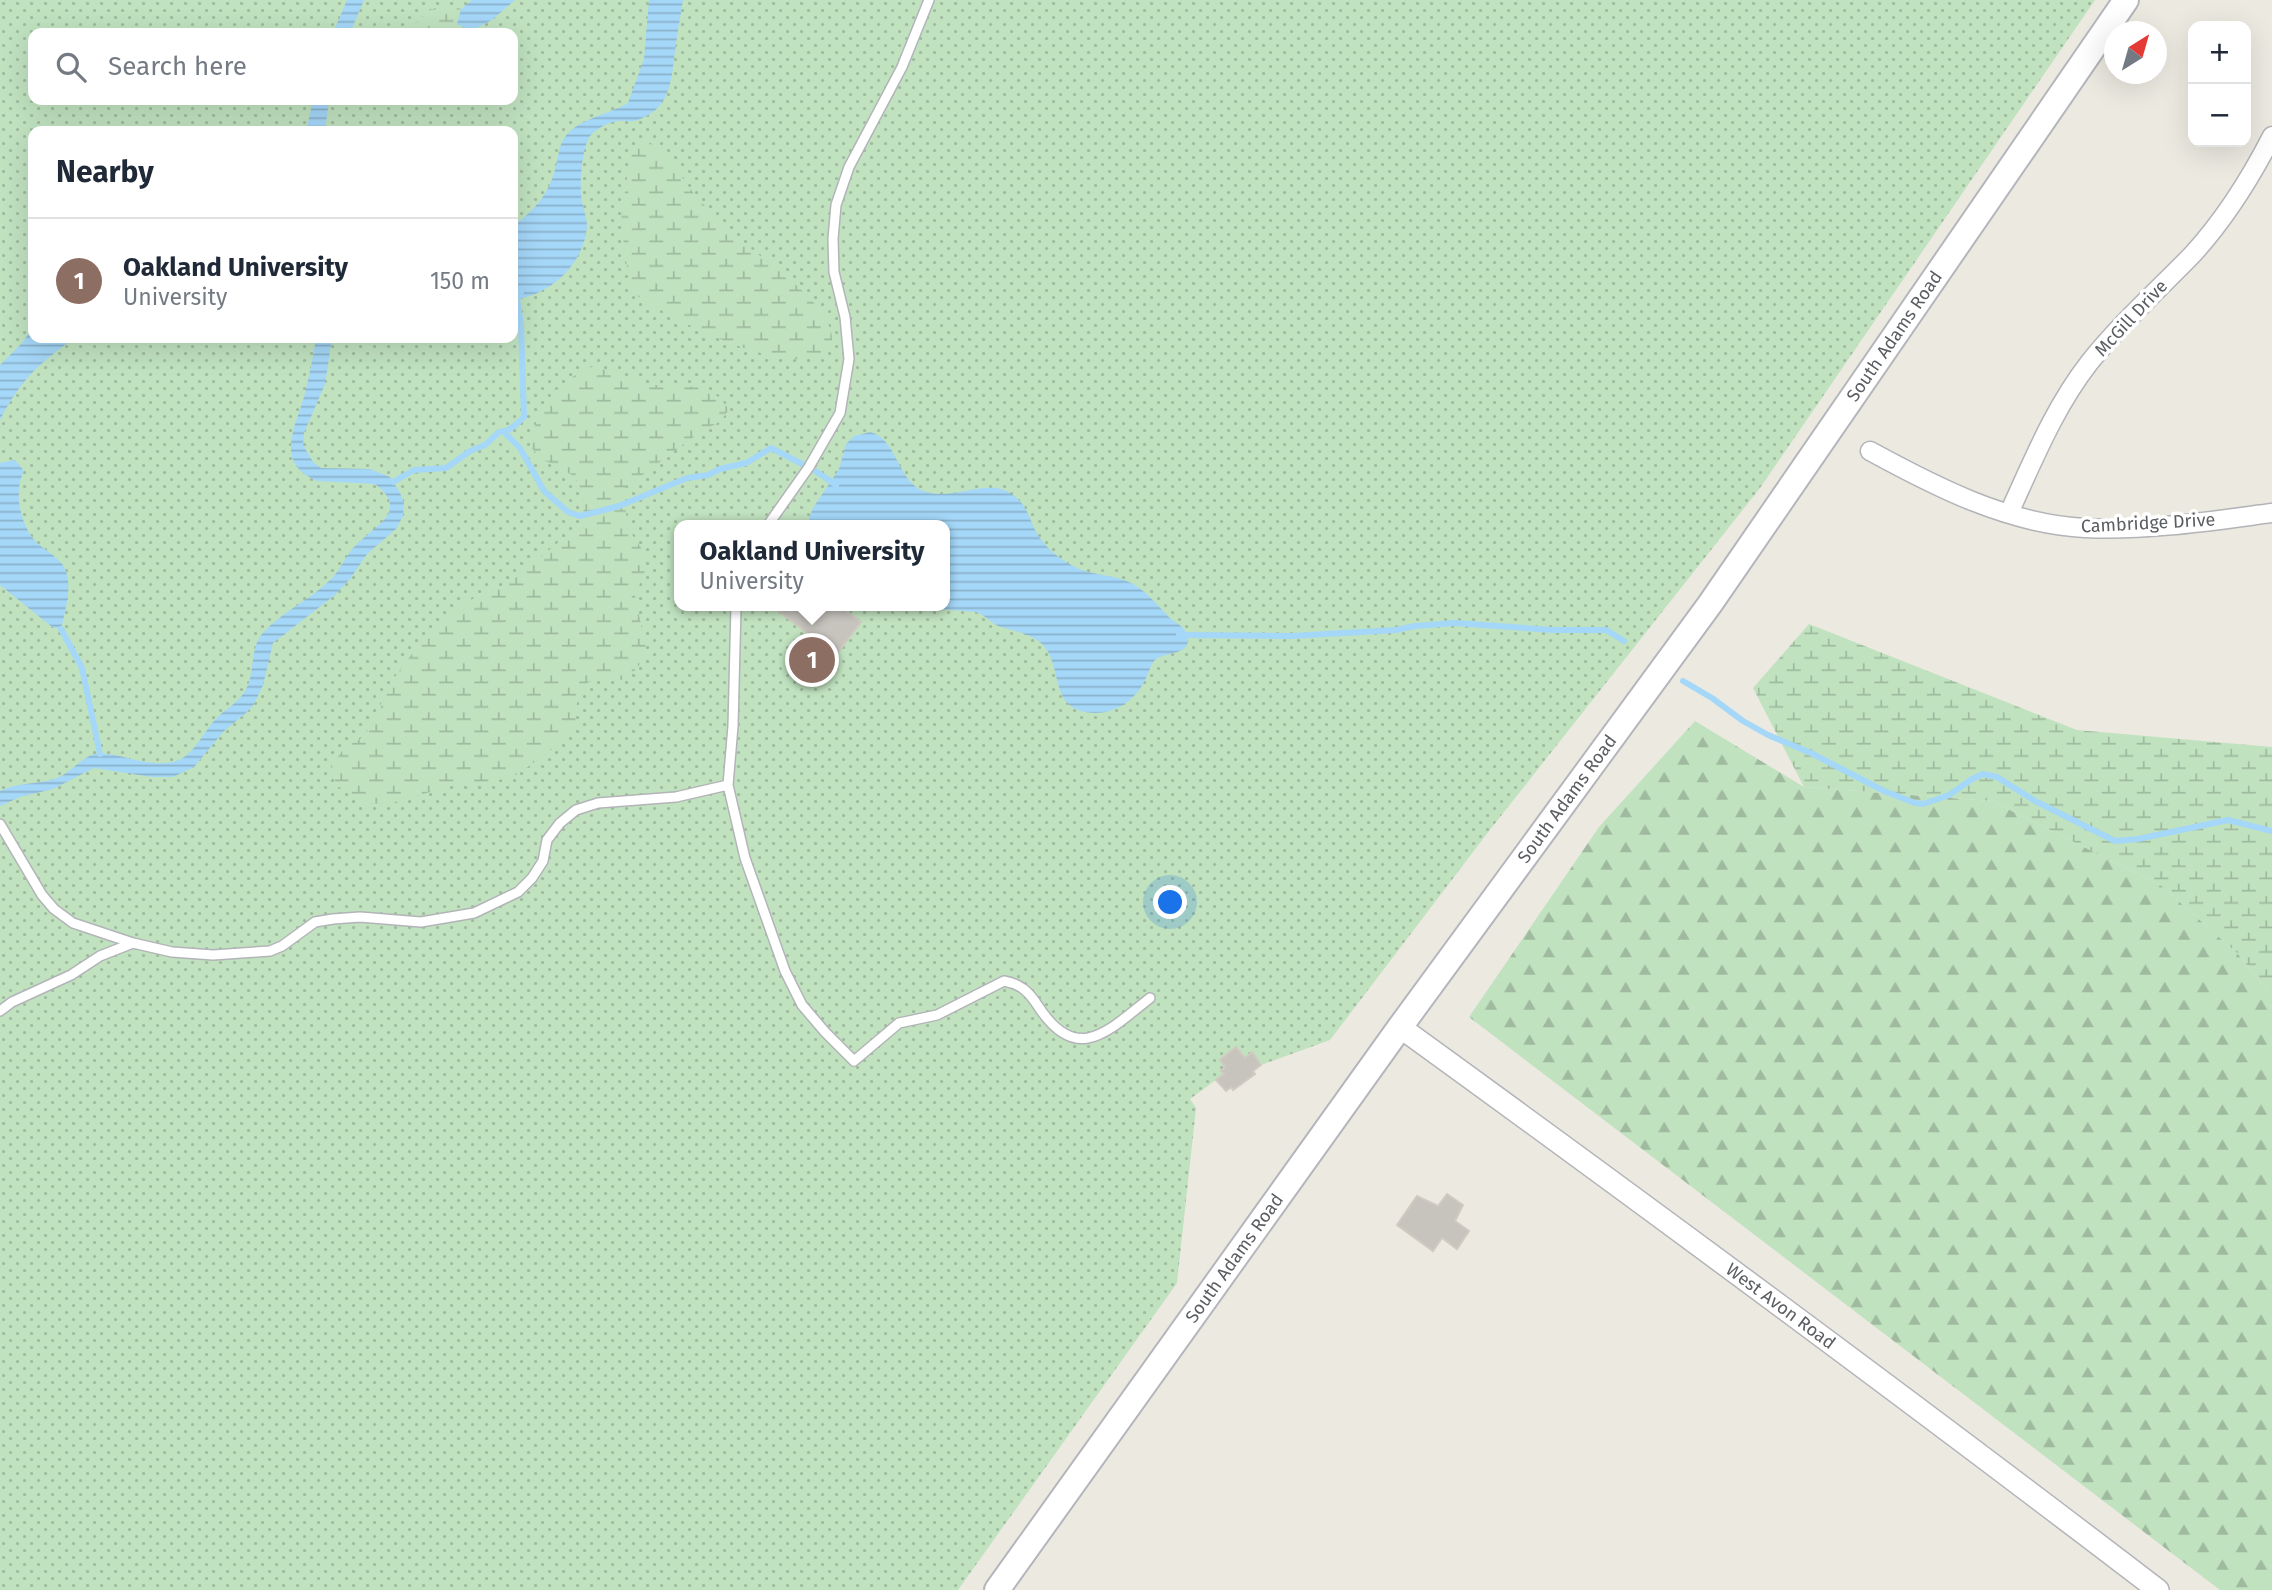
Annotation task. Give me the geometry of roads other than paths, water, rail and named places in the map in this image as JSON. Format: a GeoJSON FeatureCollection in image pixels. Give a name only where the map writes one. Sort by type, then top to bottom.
{"type":"FeatureCollection","features":[{"type":"Feature","properties":{"kind":"main road","name":"South Adams Road"},"geometry":{"type":"LineString","coordinates":[[997,1590],[1400,1027],[1710,604],[2126,0]]}},
{"type":"Feature","properties":{"kind":"street","name":"McGill Drive"},"geometry":{"type":"LineString","coordinates":[[2009,513],[2072,386],[2137,308],[2210,233],[2241,192],[2272,136]]}},
{"type":"Feature","properties":{"kind":"street","name":"Cambridge Drive"},"geometry":{"type":"LineString","coordinates":[[1870,451],[1951,492],[2042,522],[2085,528],[2169,525],[2272,513]]}},
{"type":"Feature","properties":{"kind":"street","name":"West Avon Road"},"geometry":{"type":"LineString","coordinates":[[1400,1027],[1909,1402],[2158,1590]]}},
{"type":"Feature","properties":{"kind":"lane"},"geometry":{"type":"LineString","coordinates":[[772,520],[809,467],[841,413],[849,359],[845,317],[834,272],[836,205],[849,167],[902,67],[929,0]]}},
{"type":"Feature","properties":{"kind":"lane"},"geometry":{"type":"LineString","coordinates":[[736,611],[733,726],[728,785],[745,858],[785,971],[802,1005],[854,1061],[899,1023],[937,1015],[1004,981],[1021,986],[1029,992],[1057,1031],[1078,1039],[1097,1036],[1150,998]]}},
{"type":"Feature","properties":{"kind":"lane"},"geometry":{"type":"LineString","coordinates":[[0,824],[43,895],[54,909],[73,923],[133,943],[172,952],[213,955],[260,952],[282,946],[315,922],[333,919],[359,917],[421,922],[474,913],[519,892],[542,861],[547,840],[560,822],[576,810],[598,803],[676,797],[728,785]]}},
{"type":"Feature","properties":{"kind":"lane"},"geometry":{"type":"LineString","coordinates":[[0,1011],[12,1002],[71,975],[100,956],[133,943]]}},
{"type":"Feature","properties":{"kind":"water"},"geometry":{"type":"Polygon","coordinates":[[[347,0],[364,0],[352,28],[335,28],[347,0]]]}},
{"type":"Feature","properties":{"kind":"water"},"geometry":{"type":"Polygon","coordinates":[[[472,0],[515,0],[492,20],[477,28],[465,28],[457,24],[461,9],[472,0]]]}},
{"type":"Feature","properties":{"kind":"water"},"geometry":{"type":"Polygon","coordinates":[[[649,0],[683,0],[671,79],[664,100],[647,116],[634,121],[610,123],[590,136],[581,172],[581,198],[587,226],[579,253],[563,276],[552,285],[518,299],[518,222],[535,207],[545,193],[568,133],[584,122],[628,103],[644,59],[649,0]]]}},
{"type":"Feature","properties":{"kind":"water"},"geometry":{"type":"Polygon","coordinates":[[[312,105],[328,105],[326,126],[307,126],[312,105]]]}},
{"type":"Feature","properties":{"kind":"water"},"geometry":{"type":"Polygon","coordinates":[[[28,334],[28,343],[67,343],[31,374],[0,420],[0,365],[28,334]]]}},
{"type":"Feature","properties":{"kind":"water"},"geometry":{"type":"Polygon","coordinates":[[[315,343],[331,343],[325,384],[304,433],[303,445],[313,462],[321,468],[370,469],[390,477],[404,503],[403,516],[396,529],[367,554],[335,595],[273,643],[263,685],[254,704],[224,731],[194,767],[173,777],[152,777],[94,768],[53,789],[20,797],[0,806],[0,791],[57,778],[92,755],[110,754],[158,763],[181,759],[245,691],[256,645],[262,634],[328,582],[353,548],[386,517],[390,502],[375,484],[317,481],[296,465],[291,444],[315,343]]]}},
{"type":"Feature","properties":{"kind":"water"},"geometry":{"type":"Polygon","coordinates":[[[870,432],[879,436],[886,442],[907,477],[921,490],[944,494],[992,488],[1013,495],[1024,507],[1038,536],[1051,551],[1080,569],[1122,579],[1135,585],[1184,629],[1188,642],[1186,647],[1154,661],[1140,688],[1128,702],[1112,710],[1094,713],[1074,708],[1061,693],[1053,662],[1042,644],[1032,637],[998,626],[976,612],[950,610],[950,520],[810,520],[813,508],[839,469],[846,444],[854,436],[870,432]]]}},
{"type":"Feature","properties":{"kind":"water"},"geometry":{"type":"Polygon","coordinates":[[[15,460],[24,471],[19,498],[26,527],[37,543],[60,562],[67,576],[68,599],[61,629],[52,627],[0,585],[0,463],[15,460]]]}},
{"type":"Feature","properties":{"kind":"waterway"},"geometry":{"type":"LineString","coordinates":[[518,297],[521,292]]}},
{"type":"Feature","properties":{"kind":"waterway"},"geometry":{"type":"LineString","coordinates":[[393,482],[414,470],[446,468],[470,451],[485,445],[499,432],[513,427],[524,417],[518,305]]}},
{"type":"Feature","properties":{"kind":"waterway"},"geometry":{"type":"LineString","coordinates":[[504,432],[520,448],[544,491],[568,512],[580,516],[619,506],[687,478],[708,475],[720,469],[746,463],[771,448],[814,470],[836,485]]}},
{"type":"Feature","properties":{"kind":"waterway"},"geometry":{"type":"LineString","coordinates":[[1179,635],[1291,636],[1396,630],[1455,623],[1553,630],[1606,630],[1624,641]]}},
{"type":"Feature","properties":{"kind":"waterway"},"geometry":{"type":"LineString","coordinates":[[61,629],[82,668],[100,754]]}},
{"type":"Feature","properties":{"kind":"waterway"},"geometry":{"type":"LineString","coordinates":[[1683,681],[1768,735],[1811,753],[1884,791],[1915,803],[1923,804],[1949,795],[1983,774],[1997,777],[2035,801],[2115,841],[2138,839],[2228,820],[2272,831]]}},
{"type":"Feature","properties":{"kind":"place","name":"Oakland University"},"geometry":{"type":"Point","coordinates":[812,660]}}]}
